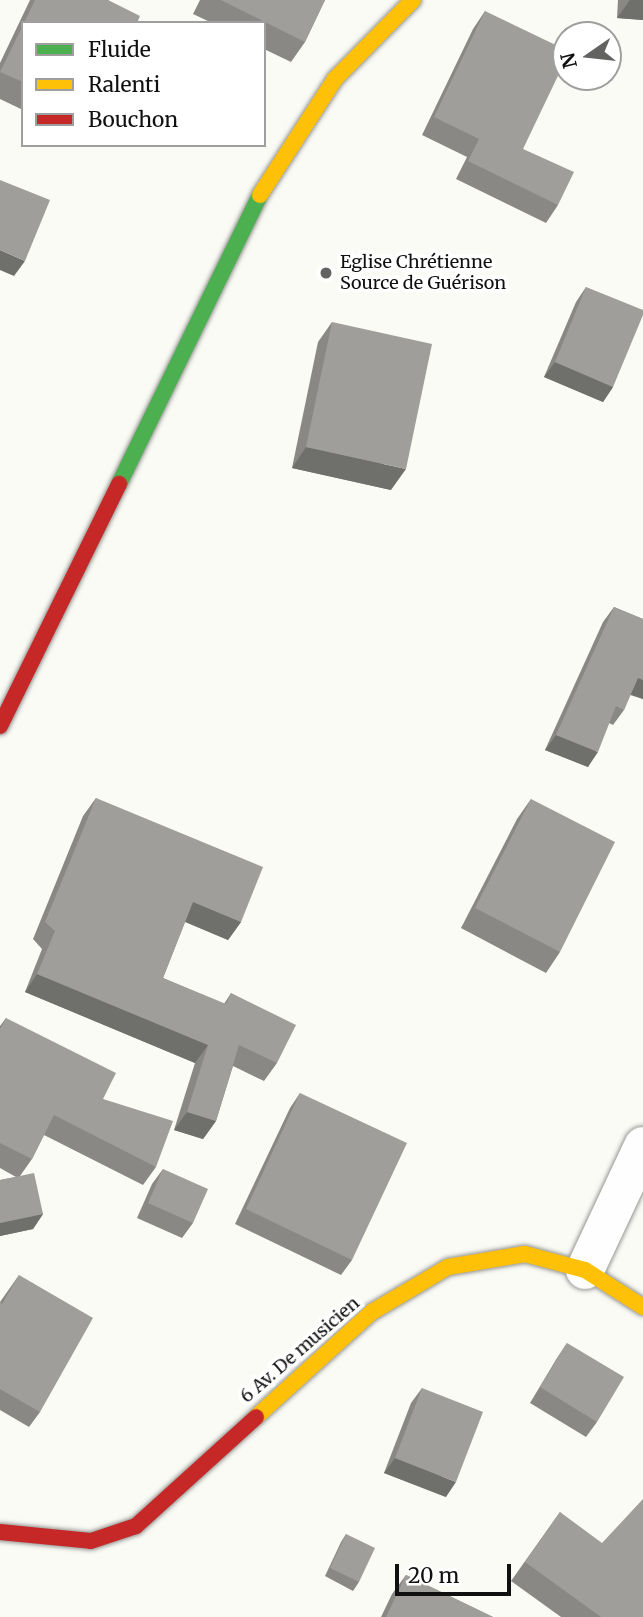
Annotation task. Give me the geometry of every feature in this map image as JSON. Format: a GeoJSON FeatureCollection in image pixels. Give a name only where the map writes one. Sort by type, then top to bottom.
{"type":"FeatureCollection","features":[{"type":"Feature","properties":{"kind":"street"},"geometry":{"type":"LineString","coordinates":[[0,726],[267,181],[335,79],[412,0]]}},
{"type":"Feature","properties":{"kind":"street"},"geometry":{"type":"LineString","coordinates":[[584,1269],[643,1146]]}},
{"type":"Feature","properties":{"kind":"street","name":"6 Av. De musicien"},"geometry":{"type":"LineString","coordinates":[[0,1532],[91,1541],[136,1526],[372,1312],[448,1267],[525,1254],[584,1269],[643,1307]]}},
{"type":"Feature","properties":{"kind":"building"},"geometry":{"type":"Polygon","coordinates":[[[35,0],[108,0],[140,16],[138,21],[25,21],[35,0]]]}},
{"type":"Feature","properties":{"kind":"building"},"geometry":{"type":"Polygon","coordinates":[[[221,0],[325,0],[305,42],[221,0]]]}},
{"type":"Feature","properties":{"kind":"building"},"geometry":{"type":"Polygon","coordinates":[[[485,11],[552,43],[552,88],[523,149],[574,172],[558,205],[468,161],[479,139],[434,117],[485,11]]]}},
{"type":"Feature","properties":{"kind":"building"},"geometry":{"type":"Polygon","coordinates":[[[21,29],[21,81],[0,72],[21,29]]]}},
{"type":"Feature","properties":{"kind":"building"},"geometry":{"type":"Polygon","coordinates":[[[0,180],[50,200],[25,261],[0,250],[0,180]]]}},
{"type":"Feature","properties":{"kind":"building"},"geometry":{"type":"Polygon","coordinates":[[[586,287],[643,310],[613,387],[555,362],[586,287]]]}},
{"type":"Feature","properties":{"kind":"building"},"geometry":{"type":"Polygon","coordinates":[[[332,322],[432,344],[406,469],[306,447],[332,322]]]}},
{"type":"Feature","properties":{"kind":"building"},"geometry":{"type":"Polygon","coordinates":[[[614,607],[643,619],[643,680],[638,678],[624,710],[616,706],[598,752],[556,735],[614,607]]]}},
{"type":"Feature","properties":{"kind":"building"},"geometry":{"type":"Polygon","coordinates":[[[96,798],[263,867],[241,922],[193,902],[163,978],[226,1004],[231,993],[296,1025],[277,1063],[239,1045],[216,1121],[187,1112],[208,1045],[37,974],[55,931],[45,922],[96,798]]]}},
{"type":"Feature","properties":{"kind":"building"},"geometry":{"type":"Polygon","coordinates":[[[531,799],[615,842],[560,952],[475,908],[531,799]]]}},
{"type":"Feature","properties":{"kind":"building"},"geometry":{"type":"Polygon","coordinates":[[[6,1018],[116,1073],[103,1099],[173,1121],[156,1167],[54,1115],[32,1159],[0,1143],[0,1029],[6,1018]]]}},
{"type":"Feature","properties":{"kind":"building"},"geometry":{"type":"Polygon","coordinates":[[[300,1093],[407,1143],[352,1260],[246,1209],[300,1093]]]}},
{"type":"Feature","properties":{"kind":"building"},"geometry":{"type":"Polygon","coordinates":[[[163,1169],[208,1189],[193,1223],[148,1203],[163,1169]]]}},
{"type":"Feature","properties":{"kind":"building"},"geometry":{"type":"Polygon","coordinates":[[[34,1173],[43,1214],[0,1223],[0,1180],[34,1173]]]}},
{"type":"Feature","properties":{"kind":"building"},"geometry":{"type":"Polygon","coordinates":[[[19,1275],[93,1318],[40,1412],[0,1389],[0,1302],[2,1304],[19,1275]]]}},
{"type":"Feature","properties":{"kind":"building"},"geometry":{"type":"Polygon","coordinates":[[[567,1343],[624,1377],[597,1422],[540,1387],[567,1343]]]}},
{"type":"Feature","properties":{"kind":"building"},"geometry":{"type":"Polygon","coordinates":[[[422,1388],[483,1412],[456,1482],[395,1458],[422,1388]]]}},
{"type":"Feature","properties":{"kind":"building"},"geometry":{"type":"Polygon","coordinates":[[[643,1499],[643,1617],[601,1617],[525,1562],[560,1512],[602,1543],[643,1499]]]}},
{"type":"Feature","properties":{"kind":"building"},"geometry":{"type":"Polygon","coordinates":[[[346,1534],[375,1548],[359,1582],[330,1568],[346,1534]]]}},
{"type":"Feature","properties":{"kind":"building"},"geometry":{"type":"Polygon","coordinates":[[[406,1575],[493,1617],[386,1617],[406,1575]]]}},
{"type":"Feature","properties":{"kind":"traffic: fast"},"geometry":{"type":"LineString","coordinates":[[119,484],[260,195]]}},
{"type":"Feature","properties":{"kind":"traffic: slow"},"geometry":{"type":"LineString","coordinates":[[260,195],[335,79],[413,0]]}},
{"type":"Feature","properties":{"kind":"traffic: slow"},"geometry":{"type":"LineString","coordinates":[[256,1417],[372,1312],[448,1267],[525,1254],[585,1270],[643,1307]]}},
{"type":"Feature","properties":{"kind":"traffic: jam"},"geometry":{"type":"LineString","coordinates":[[0,726],[119,484]]}},
{"type":"Feature","properties":{"kind":"traffic: jam"},"geometry":{"type":"LineString","coordinates":[[0,1532],[91,1541],[136,1526],[256,1417]]}},
{"type":"Feature","properties":{"kind":"place","name":"Eglise Chrétienne Source de Guérison"},"geometry":{"type":"Point","coordinates":[326,273]}}]}
